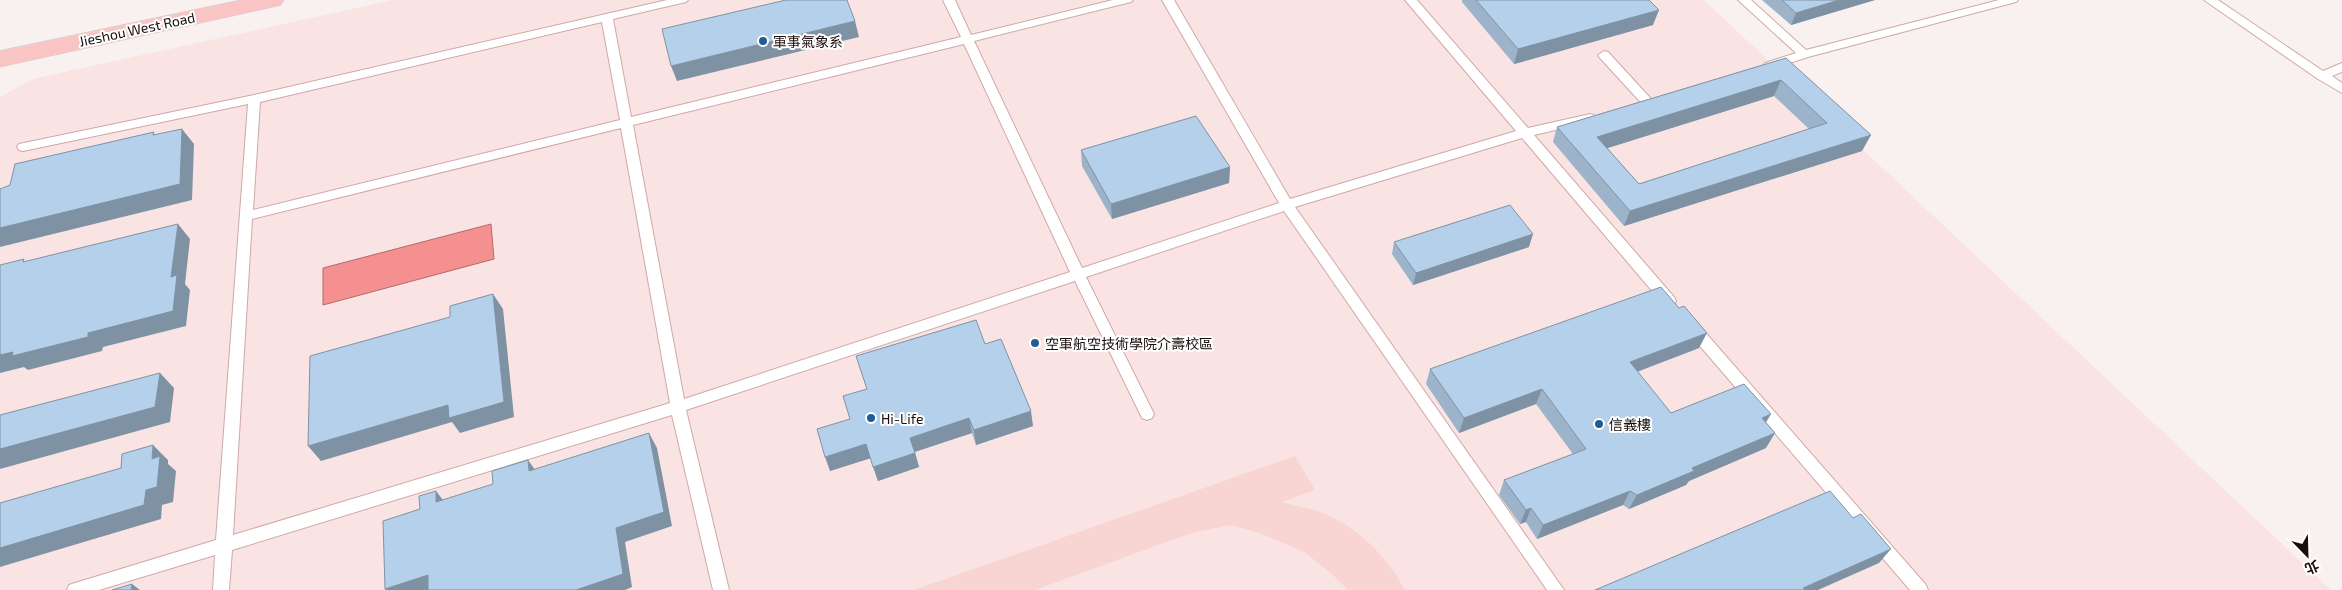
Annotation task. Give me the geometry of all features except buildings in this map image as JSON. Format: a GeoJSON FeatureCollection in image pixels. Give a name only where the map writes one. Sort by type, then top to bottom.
{"type":"FeatureCollection","features":[{"type":"Feature","properties":{"kind":"main road","name":"Jieshou West Road"},"geometry":{"type":"LineString","coordinates":[[0,59],[274,0]]}},
{"type":"Feature","properties":{"kind":"lane"},"geometry":{"type":"LineString","coordinates":[[23,147],[254,99],[682,0]]}},
{"type":"Feature","properties":{"kind":"lane"},"geometry":{"type":"LineString","coordinates":[[949,0],[1078,274],[1147,414]]}},
{"type":"Feature","properties":{"kind":"lane"},"geometry":{"type":"LineString","coordinates":[[246,216],[1127,0]]}},
{"type":"Feature","properties":{"kind":"lane"},"geometry":{"type":"LineString","coordinates":[[1168,0],[1287,205],[1556,590]]}},
{"type":"Feature","properties":{"kind":"lane"},"geometry":{"type":"LineString","coordinates":[[1411,0],[1524,134],[1920,590]]}},
{"type":"Feature","properties":{"kind":"lane"},"geometry":{"type":"LineString","coordinates":[[1744,0],[1804,54]]}},
{"type":"Feature","properties":{"kind":"lane"},"geometry":{"type":"LineString","coordinates":[[1756,70],[1804,54],[2012,0]]}},
{"type":"Feature","properties":{"kind":"lane"},"geometry":{"type":"LineString","coordinates":[[2210,0],[2342,89]]}},
{"type":"Feature","properties":{"kind":"lane"},"geometry":{"type":"LineString","coordinates":[[607,17],[678,407],[721,590]]}},
{"type":"Feature","properties":{"kind":"lane"},"geometry":{"type":"LineString","coordinates":[[1604,56],[1649,104]]}},
{"type":"Feature","properties":{"kind":"lane"},"geometry":{"type":"LineString","coordinates":[[2322,76],[2342,67]]}},
{"type":"Feature","properties":{"kind":"lane"},"geometry":{"type":"LineString","coordinates":[[221,590],[254,99]]}},
{"type":"Feature","properties":{"kind":"lane"},"geometry":{"type":"LineString","coordinates":[[1630,109],[1667,99]]}},
{"type":"Feature","properties":{"kind":"lane"},"geometry":{"type":"LineString","coordinates":[[75,590],[678,407],[1287,205],[1524,134],[1601,116]]}},
{"type":"Feature","properties":{"kind":"shaded area","name":"空軍航空技術學院介壽校區"},"geometry":{"type":"Polygon","coordinates":[[[393,0],[1704,0],[2331,590],[0,590],[0,97],[33,79],[393,0]]]}},
{"type":"Feature","properties":{"kind":"shaded area"},"geometry":{"type":"Polygon","coordinates":[[[491,224],[494,259],[323,305],[323,268],[491,224]]]}},
{"type":"Feature","properties":{"kind":"shaded area"},"geometry":{"type":"Polygon","coordinates":[[[1295,456],[1315,490],[1282,502],[1323,513],[1360,535],[1371,544],[1390,566],[1405,590],[1348,590],[1330,572],[1304,552],[1262,534],[1231,525],[1191,533],[1035,590],[914,590],[1295,456]]]}},
{"type":"Feature","properties":{"kind":"place","name":"軍事氣象系"},"geometry":{"type":"Point","coordinates":[763,41]}},
{"type":"Feature","properties":{"kind":"place","name":"空軍航空技術學院介壽校區"},"geometry":{"type":"Point","coordinates":[1035,343]}},
{"type":"Feature","properties":{"kind":"place","name":"Hi-Life"},"geometry":{"type":"Point","coordinates":[871,418]}},
{"type":"Feature","properties":{"kind":"place","name":"信義樓"},"geometry":{"type":"Point","coordinates":[1599,424]}}]}
